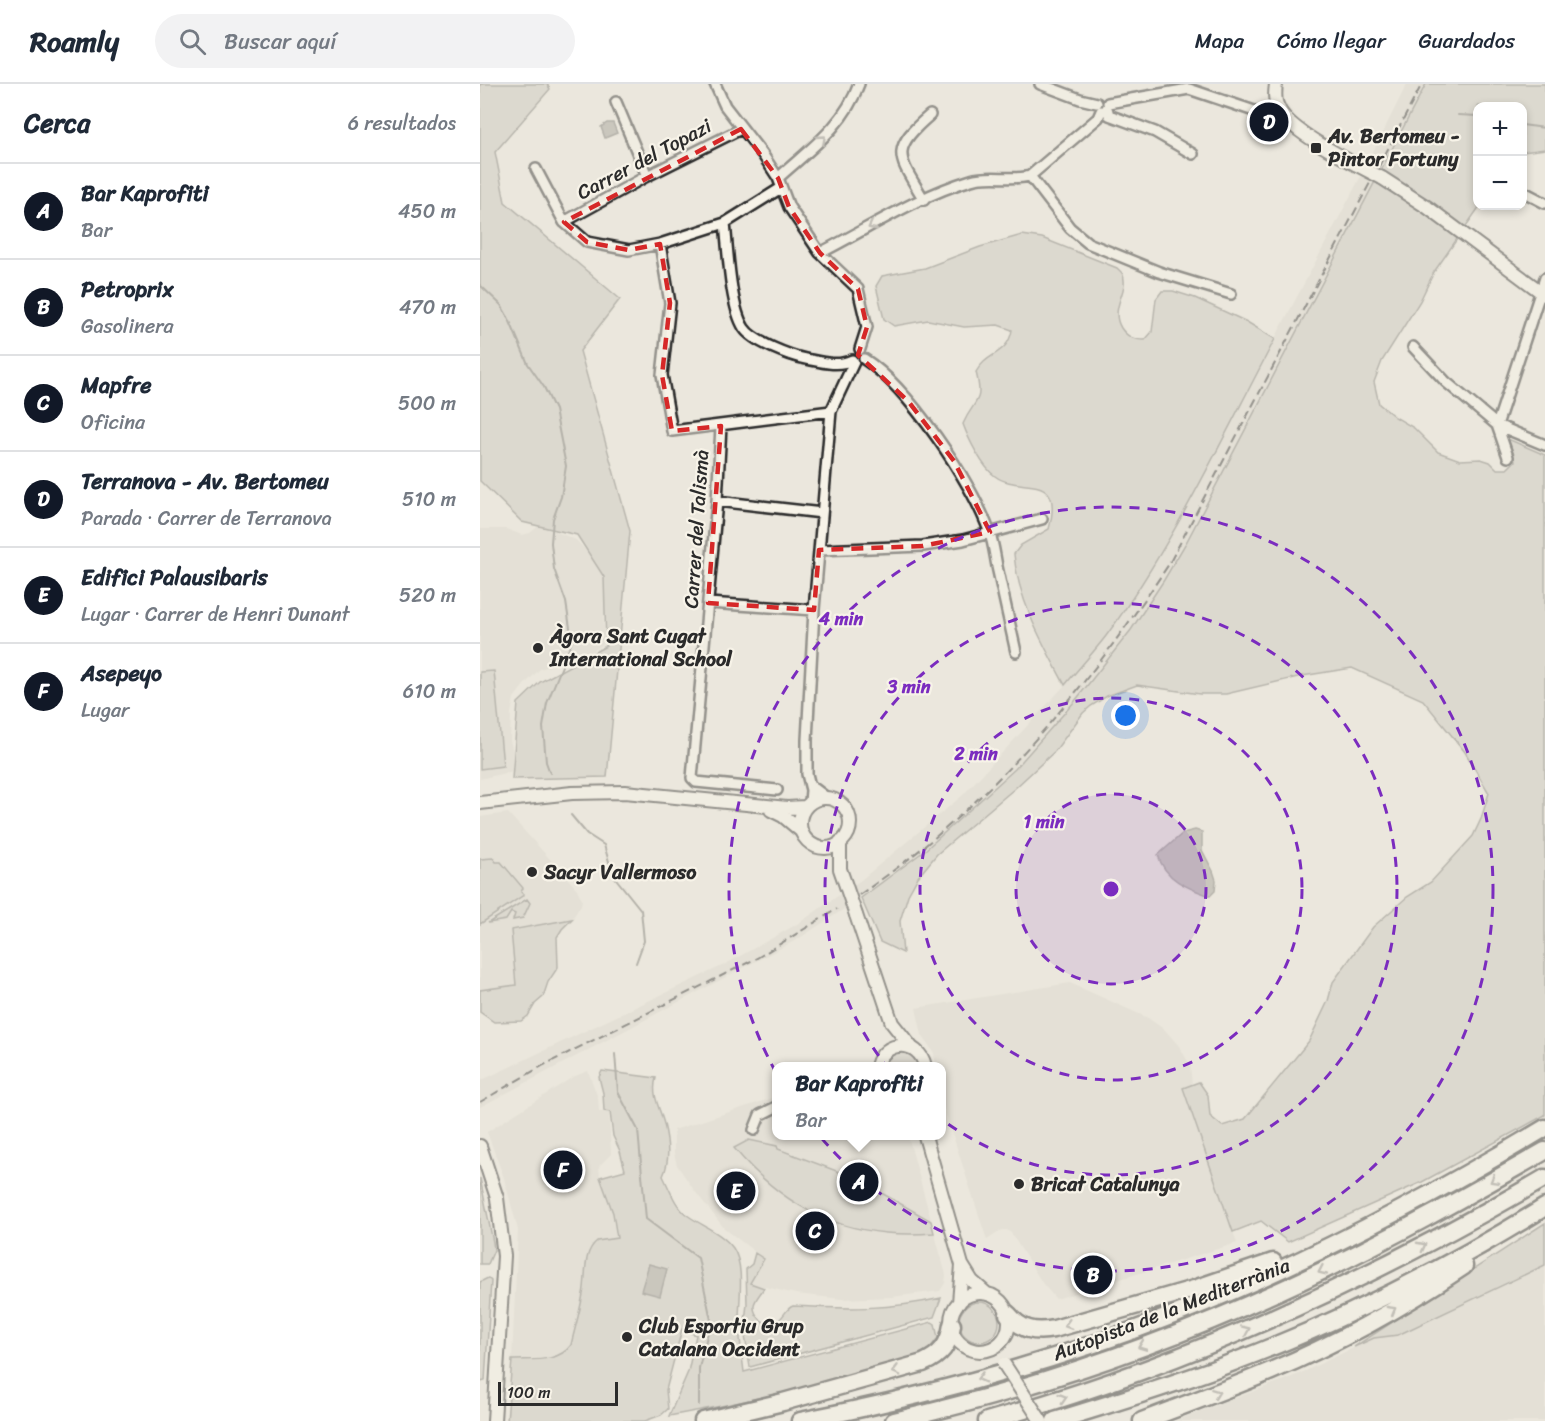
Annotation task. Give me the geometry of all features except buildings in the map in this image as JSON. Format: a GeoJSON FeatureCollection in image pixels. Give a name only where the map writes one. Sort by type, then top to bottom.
{"type":"FeatureCollection","features":[{"type":"Feature","properties":{"kind":"highway"},"geometry":{"type":"LineString","coordinates":[[800,1421],[928,1392],[1032,1364],[1096,1344],[1176,1314],[1270,1275],[1423,1198],[1545,1128]]}},
{"type":"Feature","properties":{"kind":"highway","name":"Autopista de la Mediterrània"},"geometry":{"type":"LineString","coordinates":[[894,1421],[1023,1386],[1131,1350],[1226,1314],[1300,1282],[1391,1237],[1545,1151]]}},
{"type":"Feature","properties":{"kind":"highway"},"geometry":{"type":"LineString","coordinates":[[987,1421],[1130,1375],[1263,1323],[1393,1261],[1545,1178]]}},
{"type":"Feature","properties":{"kind":"highway"},"geometry":{"type":"LineString","coordinates":[[1008,1314],[1016,1323],[1037,1332],[1054,1329],[1224,1280],[1423,1198]]}},
{"type":"Feature","properties":{"kind":"highway"},"geometry":{"type":"LineString","coordinates":[[1055,1421],[1153,1391],[1237,1361],[1308,1332],[1418,1280],[1543,1208]]}},
{"type":"Feature","properties":{"kind":"highway"},"geometry":{"type":"LineString","coordinates":[[1142,1421],[1273,1371],[1358,1330],[1438,1284],[1510,1236],[1543,1208]]}},
{"type":"Feature","properties":{"kind":"highway"},"geometry":{"type":"LineString","coordinates":[[703,1421],[783,1402],[923,1363],[938,1355],[943,1349],[950,1338],[952,1325]]}},
{"type":"Feature","properties":{"kind":"street"},"geometry":{"type":"LineString","coordinates":[[715,84],[725,106],[763,155],[789,207],[820,253],[858,289],[867,327],[860,349]]}},
{"type":"Feature","properties":{"kind":"street"},"geometry":{"type":"LineString","coordinates":[[536,169],[564,222],[587,242],[629,250],[660,244],[725,223],[779,183],[830,132],[852,103],[859,84]]}},
{"type":"Feature","properties":{"kind":"street"},"geometry":{"type":"LineString","coordinates":[[1178,84],[1275,118],[1283,117]]}},
{"type":"Feature","properties":{"kind":"street"},"geometry":{"type":"LineString","coordinates":[[1276,84],[1275,99],[1283,117],[1291,125],[1327,148],[1394,184],[1543,294]]}},
{"type":"Feature","properties":{"kind":"street"},"geometry":{"type":"LineString","coordinates":[[1042,85],[1103,106],[1130,98],[1189,89]]}},
{"type":"Feature","properties":{"kind":"street"},"geometry":{"type":"LineString","coordinates":[[616,102],[647,176]]}},
{"type":"Feature","properties":{"kind":"street"},"geometry":{"type":"LineString","coordinates":[[820,253],[924,200],[973,179],[1018,179],[1030,176],[1098,118],[1103,106]]}},
{"type":"Feature","properties":{"kind":"street"},"geometry":{"type":"LineString","coordinates":[[1103,106],[1109,115],[1155,132],[1192,154]]}},
{"type":"Feature","properties":{"kind":"street"},"geometry":{"type":"LineString","coordinates":[[924,200],[902,159],[902,144],[913,130],[930,115]]}},
{"type":"Feature","properties":{"kind":"street","name":"Carrer del Topazi"},"geometry":{"type":"LineString","coordinates":[[564,222],[647,176],[741,129]]}},
{"type":"Feature","properties":{"kind":"street"},"geometry":{"type":"LineString","coordinates":[[1030,176],[1070,228],[1088,243],[1159,272],[1231,294]]}},
{"type":"Feature","properties":{"kind":"street"},"geometry":{"type":"LineString","coordinates":[[1527,194],[1545,203]]}},
{"type":"Feature","properties":{"kind":"street"},"geometry":{"type":"LineString","coordinates":[[725,223],[733,298],[745,329],[766,344],[797,357],[840,364],[853,361],[859,363],[864,359]]}},
{"type":"Feature","properties":{"kind":"street"},"geometry":{"type":"LineString","coordinates":[[660,244],[670,303],[662,375],[672,431],[831,411]]}},
{"type":"Feature","properties":{"kind":"street"},"geometry":{"type":"LineString","coordinates":[[1508,457],[1497,425],[1543,294],[1545,278]]}},
{"type":"Feature","properties":{"kind":"street"},"geometry":{"type":"LineString","coordinates":[[1413,347],[1446,382],[1497,425],[1545,445]]}},
{"type":"Feature","properties":{"kind":"street"},"geometry":{"type":"LineString","coordinates":[[808,805],[810,785],[807,774],[807,740],[814,610],[831,411],[853,361],[852,351],[860,349]]}},
{"type":"Feature","properties":{"kind":"street"},"geometry":{"type":"LineString","coordinates":[[860,349],[864,352],[864,359]]}},
{"type":"Feature","properties":{"kind":"street"},"geometry":{"type":"LineString","coordinates":[[864,359],[875,367],[908,401],[954,461],[981,512],[990,532],[1016,652]]}},
{"type":"Feature","properties":{"kind":"street","name":"Carrer del Talismà"},"geometry":{"type":"LineString","coordinates":[[721,426],[717,501],[692,778],[696,782],[777,790]]}},
{"type":"Feature","properties":{"kind":"street"},"geometry":{"type":"LineString","coordinates":[[717,501],[822,513]]}},
{"type":"Feature","properties":{"kind":"street"},"geometry":{"type":"LineString","coordinates":[[819,550],[922,546],[963,540],[1042,519]]}},
{"type":"Feature","properties":{"kind":"street"},"geometry":{"type":"LineString","coordinates":[[708,603],[814,610]]}},
{"type":"Feature","properties":{"kind":"street"},"geometry":{"type":"LineString","coordinates":[[810,785],[827,798],[840,804],[848,815],[848,831],[840,843],[828,848],[815,846]]}},
{"type":"Feature","properties":{"kind":"street"},"geometry":{"type":"LineString","coordinates":[[480,802],[573,793],[625,792],[787,808],[808,805]]}},
{"type":"Feature","properties":{"kind":"street"},"geometry":{"type":"LineString","coordinates":[[801,831],[800,818],[808,805],[817,799],[827,798]]}},
{"type":"Feature","properties":{"kind":"street"},"geometry":{"type":"LineString","coordinates":[[759,806],[783,816],[801,831],[807,841],[840,869]]}},
{"type":"Feature","properties":{"kind":"street"},"geometry":{"type":"LineString","coordinates":[[840,843],[840,869],[891,1023],[921,1056],[923,1062]]}},
{"type":"Feature","properties":{"kind":"street"},"geometry":{"type":"LineString","coordinates":[[879,1061],[891,1023]]}},
{"type":"Feature","properties":{"kind":"street"},"geometry":{"type":"LineString","coordinates":[[879,1061],[898,1046],[912,1048]]}},
{"type":"Feature","properties":{"kind":"street"},"geometry":{"type":"LineString","coordinates":[[754,1130],[760,1115],[772,1109]]}},
{"type":"Feature","properties":{"kind":"street"},"geometry":{"type":"LineString","coordinates":[[926,1140],[962,1265],[972,1281],[987,1294],[1000,1301],[1008,1314],[1009,1326],[1004,1339],[1005,1364]]}},
{"type":"Feature","properties":{"kind":"street"},"geometry":{"type":"LineString","coordinates":[[480,1146],[496,1198],[504,1256],[494,1421]]}},
{"type":"Feature","properties":{"kind":"street"},"geometry":{"type":"LineString","coordinates":[[959,1303],[962,1265]]}},
{"type":"Feature","properties":{"kind":"street"},"geometry":{"type":"LineString","coordinates":[[987,1294],[971,1295],[959,1303],[953,1312],[952,1325],[956,1338],[964,1346],[994,1355],[1005,1364],[1041,1421]]}},
{"type":"Feature","properties":{"kind":"street"},"geometry":{"type":"LineString","coordinates":[[984,1351],[994,1348],[1004,1339]]}},
{"type":"Feature","properties":{"kind":"highlighted area"},"geometry":{"type":"Polygon","coordinates":[[[741,129],[778,178],[789,207],[820,253],[858,289],[867,327],[858,355],[908,401],[954,461],[990,532],[923,546],[819,550],[814,610],[708,603],[721,426],[672,431],[662,375],[670,303],[660,244],[629,250],[587,242],[564,222],[741,129]]]}},
{"type":"Feature","properties":{"kind":"shaded area"},"geometry":{"type":"Polygon","coordinates":[[[480,84],[547,84],[550,89],[495,152],[505,202],[620,299],[580,351],[630,531],[607,777],[512,779],[518,703],[540,682],[606,646],[604,577],[577,535],[522,522],[480,481],[480,84]]]}},
{"type":"Feature","properties":{"kind":"shaded area"},"geometry":{"type":"Polygon","coordinates":[[[1407,84],[1426,84],[1187,541],[1131,630],[1075,701],[1015,768],[924,851],[861,898],[798,939],[480,1107],[480,1081],[724,965],[799,923],[861,880],[963,795],[1065,685],[1105,636],[1148,573],[1199,482],[1361,176],[1407,84]]]}},
{"type":"Feature","properties":{"kind":"shaded area"},"geometry":{"type":"Polygon","coordinates":[[[1426,84],[1545,84],[1545,149],[1527,151],[1527,102],[1473,102],[1473,210],[1477,210],[1434,272],[1420,301],[1382,361],[1374,382],[1379,404],[1414,428],[1438,452],[1460,460],[1481,459],[1490,462],[1497,469],[1507,469],[1515,461],[1508,439],[1545,455],[1545,1115],[1422,1182],[1288,1242],[1261,1221],[1233,1232],[1183,1088],[1199,1082],[1208,1095],[1210,1116],[1222,1126],[1245,1119],[1309,1041],[1328,1001],[1333,982],[1373,927],[1407,897],[1431,882],[1473,836],[1489,793],[1465,752],[1423,700],[1352,668],[1302,676],[1226,694],[1200,694],[1137,685],[1107,696],[1091,706],[1083,713],[1055,751],[937,854],[918,877],[908,895],[900,921],[903,953],[880,942],[861,898],[924,851],[1015,769],[1075,701],[1131,630],[1187,541],[1426,84]]]}},
{"type":"Feature","properties":{"kind":"shaded area"},"geometry":{"type":"Polygon","coordinates":[[[607,123],[613,123],[617,133],[605,138],[601,127],[607,123]]]}},
{"type":"Feature","properties":{"kind":"shaded area"},"geometry":{"type":"Polygon","coordinates":[[[1022,235],[1042,238],[1120,270],[1123,275],[1124,288],[1118,307],[1118,321],[1123,331],[1131,337],[1145,340],[1152,332],[1156,299],[1162,291],[1173,291],[1195,298],[1247,322],[1275,339],[1196,491],[1153,565],[1106,636],[1065,685],[1040,638],[1026,605],[1016,571],[1014,554],[1021,545],[1049,529],[1051,498],[1046,490],[1005,481],[990,472],[980,459],[963,424],[979,396],[976,372],[981,365],[1002,349],[1010,338],[1012,330],[998,325],[964,327],[928,320],[894,326],[884,319],[876,286],[882,276],[925,268],[980,247],[1022,235]]]}},
{"type":"Feature","properties":{"kind":"shaded area","name":"Àgora Sant Cugat International School"},"geometry":{"type":"Polygon","coordinates":[[[540,525],[576,540],[593,558],[613,589],[614,618],[603,617],[605,643],[588,654],[540,669],[524,685],[514,698],[511,713],[510,741],[515,758],[512,761],[513,771],[480,779],[480,529],[506,529],[522,535],[530,533],[540,525]]]}},
{"type":"Feature","properties":{"kind":"shaded area"},"geometry":{"type":"Polygon","coordinates":[[[494,671],[503,766],[480,769],[480,672],[494,671]]]}},
{"type":"Feature","properties":{"kind":"shaded area"},"geometry":{"type":"Polygon","coordinates":[[[508,813],[577,889],[582,900],[572,919],[561,922],[516,985],[480,990],[480,817],[508,813]]]}},
{"type":"Feature","properties":{"kind":"shaded area"},"geometry":{"type":"Polygon","coordinates":[[[1195,830],[1202,832],[1202,850],[1216,880],[1215,891],[1210,896],[1178,882],[1166,871],[1158,855],[1183,833],[1195,830]]]}},
{"type":"Feature","properties":{"kind":"shaded area"},"geometry":{"type":"Polygon","coordinates":[[[493,858],[496,862],[501,862],[523,888],[521,892],[524,895],[480,924],[480,859],[493,858]]]}},
{"type":"Feature","properties":{"kind":"shaded area"},"geometry":{"type":"Polygon","coordinates":[[[527,899],[530,903],[523,918],[513,920],[515,914],[511,912],[506,920],[488,923],[527,899]]]}},
{"type":"Feature","properties":{"kind":"shaded area"},"geometry":{"type":"Polygon","coordinates":[[[572,919],[557,937],[558,967],[548,982],[543,997],[535,1004],[528,1016],[521,1021],[494,1022],[480,1012],[480,990],[516,985],[511,930],[572,919]]]}},
{"type":"Feature","properties":{"kind":"shaded area"},"geometry":{"type":"Polygon","coordinates":[[[1070,983],[1148,1018],[1165,1030],[1179,1046],[1190,1065],[1192,1085],[1183,1089],[1237,1243],[1056,1299],[1043,1284],[1011,1233],[1002,1230],[987,1240],[946,1114],[946,1062],[935,1062],[934,1053],[922,1035],[916,1008],[1070,983]]]}},
{"type":"Feature","properties":{"kind":"shaded area"},"geometry":{"type":"Polygon","coordinates":[[[898,1051],[906,1052],[919,1062],[886,1062],[887,1058],[898,1051]]]}},
{"type":"Feature","properties":{"kind":"shaded area"},"geometry":{"type":"Polygon","coordinates":[[[588,1071],[598,1098],[599,1112],[609,1112],[611,1154],[599,1166],[600,1177],[613,1213],[617,1238],[585,1268],[584,1291],[571,1345],[566,1352],[557,1357],[512,1360],[518,1230],[504,1178],[487,1132],[573,1077],[588,1071]]]}},
{"type":"Feature","properties":{"kind":"shaded area"},"geometry":{"type":"Polygon","coordinates":[[[602,1071],[656,1078],[655,1096],[664,1124],[667,1144],[667,1164],[663,1176],[679,1207],[723,1238],[737,1256],[740,1275],[739,1326],[744,1372],[932,1322],[935,1324],[938,1338],[930,1348],[912,1357],[802,1388],[669,1416],[688,1372],[696,1335],[682,1329],[666,1390],[668,1409],[661,1415],[645,1421],[507,1421],[512,1360],[536,1360],[559,1355],[566,1351],[571,1345],[582,1300],[589,1252],[597,1241],[617,1238],[613,1213],[600,1177],[625,1170],[613,1136],[610,1112],[604,1111],[599,1077],[602,1071]]]}},
{"type":"Feature","properties":{"kind":"shaded area"},"geometry":{"type":"Polygon","coordinates":[[[772,1098],[772,1140],[909,1140],[946,1275],[945,1283],[940,1291],[891,1297],[842,1299],[796,1294],[749,1283],[764,1259],[724,1228],[694,1190],[677,1165],[674,1153],[674,1130],[772,1098]]]}},
{"type":"Feature","properties":{"kind":"shaded area"},"geometry":{"type":"Polygon","coordinates":[[[749,1140],[777,1146],[778,1149],[855,1178],[931,1221],[934,1233],[875,1232],[822,1217],[798,1205],[754,1170],[734,1148],[749,1140]]]}},
{"type":"Feature","properties":{"kind":"shaded area"},"geometry":{"type":"Polygon","coordinates":[[[480,1178],[494,1250],[488,1264],[480,1264],[480,1178]]]}},
{"type":"Feature","properties":{"kind":"shaded area"},"geometry":{"type":"Polygon","coordinates":[[[1545,1223],[1545,1265],[1398,1335],[1374,1338],[1354,1347],[1545,1223]]]}},
{"type":"Feature","properties":{"kind":"shaded area"},"geometry":{"type":"Polygon","coordinates":[[[755,1253],[764,1259],[750,1283],[764,1288],[754,1309],[761,1320],[768,1323],[779,1320],[793,1306],[867,1308],[904,1305],[941,1298],[934,1317],[750,1367],[744,1329],[747,1304],[746,1269],[752,1264],[755,1253]]]}},
{"type":"Feature","properties":{"kind":"shaded area"},"geometry":{"type":"Polygon","coordinates":[[[649,1264],[667,1269],[660,1296],[641,1291],[649,1264]]]}},
{"type":"Feature","properties":{"kind":"shaded area"},"geometry":{"type":"Polygon","coordinates":[[[1545,1265],[1545,1421],[1175,1421],[1297,1375],[1374,1338],[1398,1335],[1545,1265]]]}},
{"type":"Feature","properties":{"kind":"shaded area"},"geometry":{"type":"Polygon","coordinates":[[[488,1278],[491,1281],[485,1381],[480,1382],[480,1282],[488,1278]]]}},
{"type":"Feature","properties":{"kind":"shaded area"},"geometry":{"type":"Polygon","coordinates":[[[979,1302],[987,1303],[993,1308],[998,1314],[998,1330],[993,1336],[987,1341],[979,1342],[971,1341],[965,1336],[960,1330],[959,1322],[960,1314],[965,1308],[971,1303],[979,1302]]]}},
{"type":"Feature","properties":{"kind":"waterway"},"geometry":{"type":"LineString","coordinates":[[1458,115],[1473,116]]}},
{"type":"Feature","properties":{"kind":"waterway"},"geometry":{"type":"LineString","coordinates":[[1527,126],[1545,128]]}},
{"type":"Feature","properties":{"kind":"waterway"},"geometry":{"type":"LineString","coordinates":[[480,285],[501,305],[528,364],[544,387],[555,410],[566,466],[561,497],[553,519],[551,543],[554,569],[566,602],[572,641],[547,703],[543,727],[546,762],[550,773]]}},
{"type":"Feature","properties":{"kind":"waterway"},"geometry":{"type":"LineString","coordinates":[[571,815],[587,834],[604,845],[613,875],[641,910],[644,941],[636,963]]}},
{"type":"Feature","properties":{"kind":"waterway"},"geometry":{"type":"LineString","coordinates":[[615,1054],[618,1092],[638,1130],[646,1219],[698,1258],[711,1320],[699,1368],[699,1405]]}},
{"type":"Feature","properties":{"kind":"railway"},"geometry":{"type":"LineString","coordinates":[[1378,168],[1422,84]]}},
{"type":"Feature","properties":{"kind":"railway"},"geometry":{"type":"LineString","coordinates":[[859,895],[906,861],[992,786],[1067,702],[1136,612],[1169,564],[1371,181]]}},
{"type":"Feature","properties":{"kind":"railway"},"geometry":{"type":"LineString","coordinates":[[480,1102],[544,1065],[757,958],[837,909]]}},
{"type":"Feature","properties":{"kind":"place","name":"Terranova - Av. Bertomeu"},"geometry":{"type":"Point","coordinates":[1269,122]}},
{"type":"Feature","properties":{"kind":"place","name":"Av. Bertomeu - Pintor Fortuny"},"geometry":{"type":"Point","coordinates":[1316,148]}},
{"type":"Feature","properties":{"kind":"place","name":"Àgora Sant Cugat International School"},"geometry":{"type":"Point","coordinates":[538,648]}},
{"type":"Feature","properties":{"kind":"place","name":"Sacyr Vallermoso"},"geometry":{"type":"Point","coordinates":[532,872]}},
{"type":"Feature","properties":{"kind":"place","name":"Asepeyo"},"geometry":{"type":"Point","coordinates":[563,1170]}},
{"type":"Feature","properties":{"kind":"place","name":"Bar Kaprofiti"},"geometry":{"type":"Point","coordinates":[859,1182]}},
{"type":"Feature","properties":{"kind":"place","name":"Bricat Catalunya"},"geometry":{"type":"Point","coordinates":[1019,1184]}},
{"type":"Feature","properties":{"kind":"place","name":"Edifici Palausibaris"},"geometry":{"type":"Point","coordinates":[736,1191]}},
{"type":"Feature","properties":{"kind":"place","name":"Mapfre"},"geometry":{"type":"Point","coordinates":[815,1231]}},
{"type":"Feature","properties":{"kind":"place","name":"Petroprix"},"geometry":{"type":"Point","coordinates":[1093,1275]}},
{"type":"Feature","properties":{"kind":"place","name":"Club Esportiu Grup Catalana Occident"},"geometry":{"type":"Point","coordinates":[627,1337]}}]}
